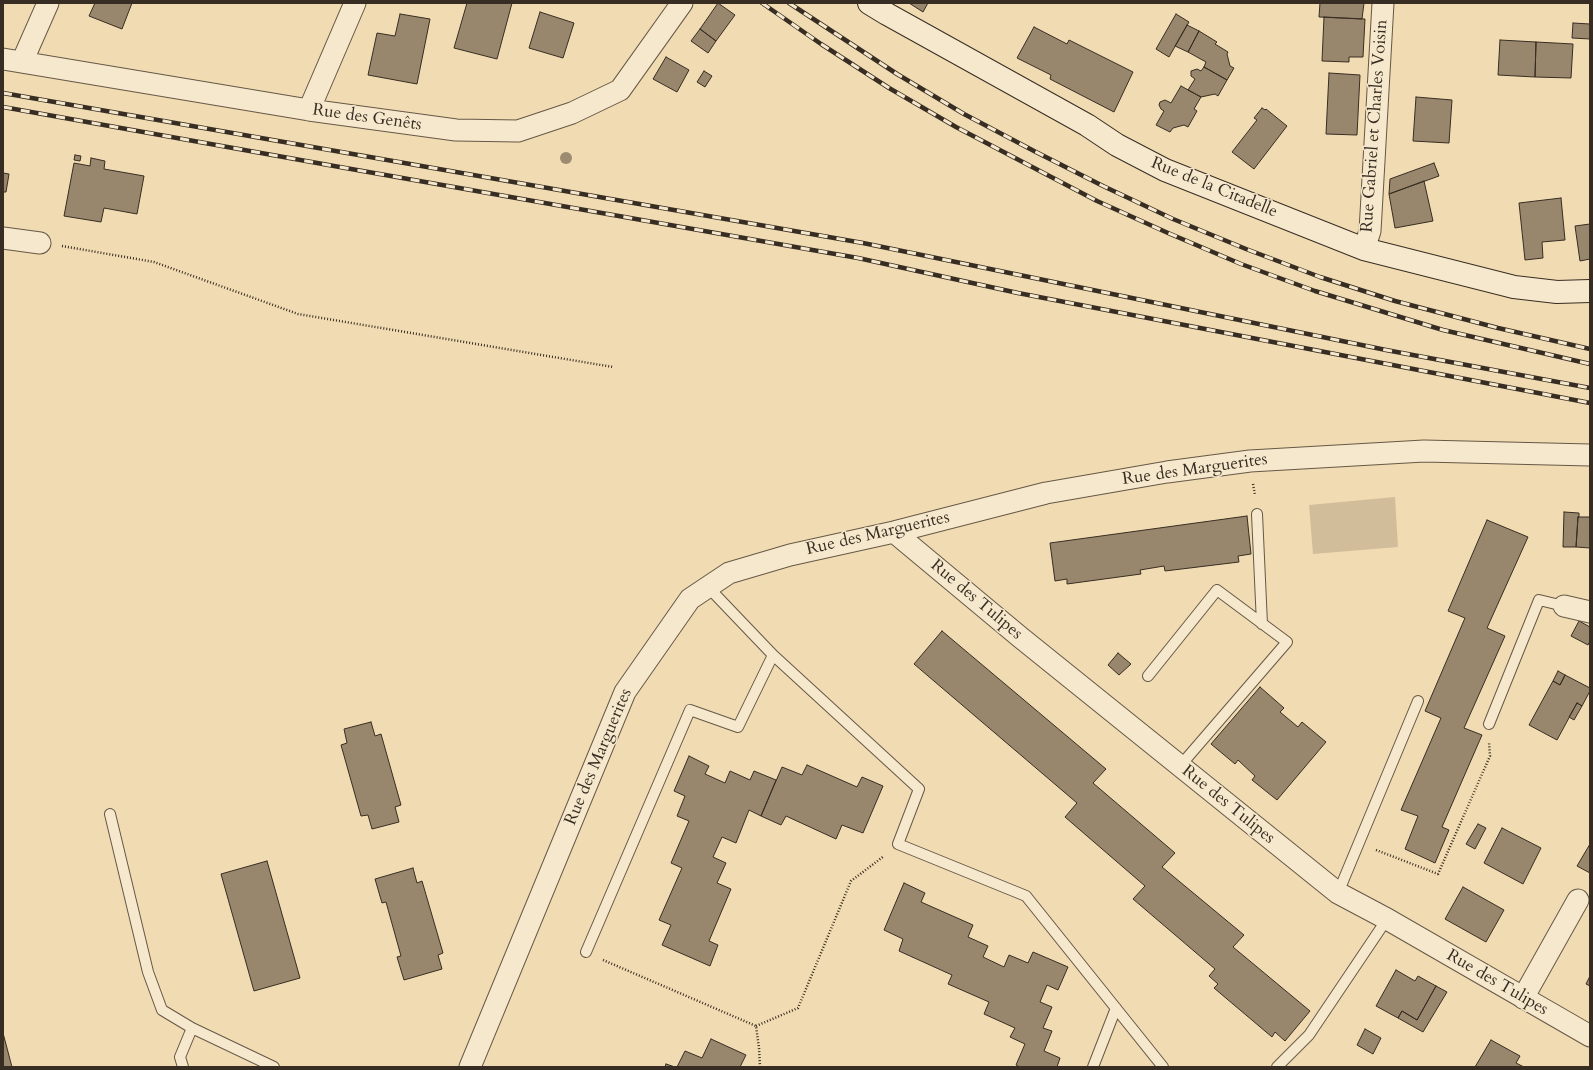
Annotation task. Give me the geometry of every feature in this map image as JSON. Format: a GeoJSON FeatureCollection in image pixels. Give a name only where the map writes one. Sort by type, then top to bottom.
{"type":"FeatureCollection","features":[{"type":"Feature","properties":{"kind":"street"},"geometry":{"type":"LineString","coordinates":[[13,61],[48,3]]}},
{"type":"Feature","properties":{"kind":"street"},"geometry":{"type":"LineString","coordinates":[[309,110],[355,3]]}},
{"type":"Feature","properties":{"kind":"street","name":"Rue des Genêts"},"geometry":{"type":"LineString","coordinates":[[13,61],[309,110],[456,130],[518,131],[572,114],[620,90],[682,3]]}},
{"type":"Feature","properties":{"kind":"street","name":"Rue de la Citadelle"},"geometry":{"type":"LineString","coordinates":[[869,3],[1087,125],[1117,145],[1165,170],[1364,249],[1514,287],[1557,292],[1590,291]]}},
{"type":"Feature","properties":{"kind":"street","name":"Rue Gabriel et Charles Voisin"},"geometry":{"type":"LineString","coordinates":[[1364,249],[1370,231],[1383,3]]}},
{"type":"Feature","properties":{"kind":"street"},"geometry":{"type":"LineString","coordinates":[[3,238],[40,243]]}},
{"type":"Feature","properties":{"kind":"street","name":"Rue des Marguerites"},"geometry":{"type":"LineString","coordinates":[[470,1067],[625,692],[690,599],[729,573],[782,557],[894,532],[1046,493],[1167,472],[1250,460],[1424,450],[1590,456]]}},
{"type":"Feature","properties":{"kind":"street","name":"Rue des Tulipes"},"geometry":{"type":"LineString","coordinates":[[894,532],[1016,634],[1338,893],[1387,919],[1590,1036]]}},
{"type":"Feature","properties":{"kind":"street"},"geometry":{"type":"LineString","coordinates":[[1564,606],[1590,612]]}},
{"type":"Feature","properties":{"kind":"street"},"geometry":{"type":"LineString","coordinates":[[1523,998],[1578,900]]}},
{"type":"Feature","properties":{"kind":"lane"},"geometry":{"type":"LineString","coordinates":[[1257,514],[1262,624]]}},
{"type":"Feature","properties":{"kind":"lane"},"geometry":{"type":"LineString","coordinates":[[708,587],[773,655],[919,789],[898,844],[1026,896],[1163,1067]]}},
{"type":"Feature","properties":{"kind":"lane"},"geometry":{"type":"LineString","coordinates":[[1148,676],[1217,590],[1287,642],[1180,766]]}},
{"type":"Feature","properties":{"kind":"lane"},"geometry":{"type":"LineString","coordinates":[[1489,724],[1539,600],[1564,606]]}},
{"type":"Feature","properties":{"kind":"lane"},"geometry":{"type":"LineString","coordinates":[[586,952],[690,710],[738,727],[773,655]]}},
{"type":"Feature","properties":{"kind":"lane"},"geometry":{"type":"LineString","coordinates":[[1338,893],[1418,701]]}},
{"type":"Feature","properties":{"kind":"lane"},"geometry":{"type":"LineString","coordinates":[[110,814],[148,972],[162,1010],[192,1028],[274,1067]]}},
{"type":"Feature","properties":{"kind":"lane"},"geometry":{"type":"LineString","coordinates":[[1277,1067],[1309,1035],[1387,919]]}},
{"type":"Feature","properties":{"kind":"lane"},"geometry":{"type":"LineString","coordinates":[[1093,1067],[1116,1008]]}},
{"type":"Feature","properties":{"kind":"lane"},"geometry":{"type":"LineString","coordinates":[[183,1067],[180,1057],[192,1028]]}},
{"type":"Feature","properties":{"kind":"path"},"geometry":{"type":"LineString","coordinates":[[40,243],[154,262],[298,314],[613,367]]}},
{"type":"Feature","properties":{"kind":"path"},"geometry":{"type":"LineString","coordinates":[[1359,844],[1438,874],[1490,756],[1489,724]]}},
{"type":"Feature","properties":{"kind":"path"},"geometry":{"type":"LineString","coordinates":[[586,952],[756,1026],[798,1008],[851,881],[898,844]]}},
{"type":"Feature","properties":{"kind":"path"},"geometry":{"type":"LineString","coordinates":[[756,1026],[760,1067]]}},
{"type":"Feature","properties":{"kind":"shaded area"},"geometry":{"type":"Polygon","coordinates":[[[1395,497],[1398,547],[1313,554],[1309,505],[1395,497]]]}},
{"type":"Feature","properties":{"kind":"building"},"geometry":{"type":"Polygon","coordinates":[[[95,3],[132,3],[122,29],[89,16],[95,3]]]}},
{"type":"Feature","properties":{"kind":"building"},"geometry":{"type":"Polygon","coordinates":[[[467,3],[512,3],[497,59],[454,48],[467,3]]]}},
{"type":"Feature","properties":{"kind":"building"},"geometry":{"type":"Polygon","coordinates":[[[718,3],[735,15],[716,41],[700,29],[718,3]]]}},
{"type":"Feature","properties":{"kind":"building"},"geometry":{"type":"Polygon","coordinates":[[[909,3],[928,3],[923,12],[909,3]]]}},
{"type":"Feature","properties":{"kind":"building"},"geometry":{"type":"Polygon","coordinates":[[[1320,3],[1364,3],[1362,19],[1319,17],[1320,3]]]}},
{"type":"Feature","properties":{"kind":"building"},"geometry":{"type":"Polygon","coordinates":[[[540,12],[574,23],[563,58],[529,48],[540,12]]]}},
{"type":"Feature","properties":{"kind":"building"},"geometry":{"type":"Polygon","coordinates":[[[400,14],[430,19],[417,84],[368,75],[377,33],[395,36],[400,14]]]}},
{"type":"Feature","properties":{"kind":"building"},"geometry":{"type":"Polygon","coordinates":[[[1176,14],[1189,22],[1169,57],[1156,49],[1176,14]]]}},
{"type":"Feature","properties":{"kind":"building"},"geometry":{"type":"Polygon","coordinates":[[[1324,17],[1365,19],[1363,57],[1349,57],[1349,62],[1322,61],[1324,17]]]}},
{"type":"Feature","properties":{"kind":"building"},"geometry":{"type":"Polygon","coordinates":[[[1573,23],[1590,24],[1590,39],[1572,38],[1573,23]]]}},
{"type":"Feature","properties":{"kind":"building"},"geometry":{"type":"Polygon","coordinates":[[[1187,25],[1199,31],[1188,52],[1175,46],[1187,25]]]}},
{"type":"Feature","properties":{"kind":"building"},"geometry":{"type":"Polygon","coordinates":[[[1034,27],[1067,44],[1069,40],[1133,72],[1114,112],[1050,79],[1051,75],[1017,58],[1034,27]]]}},
{"type":"Feature","properties":{"kind":"building"},"geometry":{"type":"Polygon","coordinates":[[[700,29],[716,41],[708,53],[691,41],[700,29]]]}},
{"type":"Feature","properties":{"kind":"building"},"geometry":{"type":"Polygon","coordinates":[[[1199,31],[1217,42],[1215,44],[1228,52],[1227,54],[1230,66],[1234,68],[1227,80],[1204,67],[1206,62],[1188,52],[1199,31]]]}},
{"type":"Feature","properties":{"kind":"building"},"geometry":{"type":"Polygon","coordinates":[[[1500,40],[1536,42],[1535,77],[1498,75],[1500,40]]]}},
{"type":"Feature","properties":{"kind":"building"},"geometry":{"type":"Polygon","coordinates":[[[1536,42],[1573,44],[1571,78],[1535,77],[1536,42]]]}},
{"type":"Feature","properties":{"kind":"building"},"geometry":{"type":"Polygon","coordinates":[[[666,57],[689,70],[677,92],[653,79],[666,57]]]}},
{"type":"Feature","properties":{"kind":"building"},"geometry":{"type":"Polygon","coordinates":[[[1204,67],[1227,80],[1218,96],[1215,94],[1201,97],[1188,90],[1195,79],[1191,76],[1191,71],[1197,69],[1201,71],[1204,67]]]}},
{"type":"Feature","properties":{"kind":"building"},"geometry":{"type":"Polygon","coordinates":[[[704,71],[712,76],[705,87],[697,82],[704,71]]]}},
{"type":"Feature","properties":{"kind":"building"},"geometry":{"type":"Polygon","coordinates":[[[1329,73],[1360,75],[1357,135],[1326,134],[1329,73]]]}},
{"type":"Feature","properties":{"kind":"building"},"geometry":{"type":"Polygon","coordinates":[[[1181,86],[1201,97],[1194,109],[1197,111],[1188,127],[1184,125],[1173,128],[1170,132],[1156,125],[1164,111],[1159,105],[1160,102],[1165,100],[1171,103],[1181,86]]]}},
{"type":"Feature","properties":{"kind":"building"},"geometry":{"type":"Polygon","coordinates":[[[1416,97],[1452,100],[1449,143],[1413,141],[1416,97]]]}},
{"type":"Feature","properties":{"kind":"building"},"geometry":{"type":"Polygon","coordinates":[[[1262,108],[1265,110],[1266,109],[1287,126],[1254,169],[1232,152],[1257,120],[1254,118],[1262,108]]]}},
{"type":"Feature","properties":{"kind":"building"},"geometry":{"type":"Polygon","coordinates":[[[75,155],[81,156],[80,161],[74,160],[75,155]]]}},
{"type":"Feature","properties":{"kind":"building"},"geometry":{"type":"Polygon","coordinates":[[[91,158],[105,161],[104,169],[144,176],[137,214],[104,208],[101,222],[64,216],[74,163],[90,166],[91,158]]]}},
{"type":"Feature","properties":{"kind":"building"},"geometry":{"type":"Polygon","coordinates":[[[1434,163],[1439,176],[1389,194],[1390,179],[1434,163]]]}},
{"type":"Feature","properties":{"kind":"building"},"geometry":{"type":"Polygon","coordinates":[[[3,173],[9,174],[6,192],[3,192],[3,173]]]}},
{"type":"Feature","properties":{"kind":"building"},"geometry":{"type":"Polygon","coordinates":[[[1424,181],[1433,221],[1395,228],[1389,194],[1424,181]]]}},
{"type":"Feature","properties":{"kind":"building"},"geometry":{"type":"Polygon","coordinates":[[[1561,198],[1565,240],[1542,242],[1543,258],[1525,260],[1519,203],[1561,198]]]}},
{"type":"Feature","properties":{"kind":"building"},"geometry":{"type":"Polygon","coordinates":[[[1590,224],[1590,259],[1580,261],[1575,226],[1590,224]]]}},
{"type":"Feature","properties":{"kind":"building"},"geometry":{"type":"Polygon","coordinates":[[[1564,512],[1579,513],[1576,547],[1563,547],[1564,512]]]}},
{"type":"Feature","properties":{"kind":"building"},"geometry":{"type":"Polygon","coordinates":[[[1247,516],[1251,554],[1238,556],[1239,562],[1165,571],[1164,566],[1140,570],[1141,574],[1067,584],[1067,579],[1055,581],[1050,543],[1247,516]]]}},
{"type":"Feature","properties":{"kind":"building"},"geometry":{"type":"Polygon","coordinates":[[[1578,517],[1590,517],[1590,548],[1576,547],[1578,517]]]}},
{"type":"Feature","properties":{"kind":"building"},"geometry":{"type":"Polygon","coordinates":[[[1487,520],[1528,537],[1487,628],[1505,636],[1464,728],[1482,735],[1442,827],[1449,830],[1435,863],[1405,849],[1418,816],[1401,810],[1441,718],[1425,711],[1465,618],[1448,611],[1487,520]]]}},
{"type":"Feature","properties":{"kind":"building"},"geometry":{"type":"Polygon","coordinates":[[[1579,621],[1590,627],[1590,641],[1588,645],[1571,636],[1579,621]]]}},
{"type":"Feature","properties":{"kind":"building"},"geometry":{"type":"Polygon","coordinates":[[[942,631],[1106,769],[1093,783],[1175,853],[1162,867],[1244,935],[1233,947],[1310,1011],[1285,1041],[1275,1032],[1272,1037],[1214,988],[1218,984],[1209,976],[1215,969],[1133,899],[1145,886],[1065,817],[1077,803],[914,664],[942,631]]]}},
{"type":"Feature","properties":{"kind":"building"},"geometry":{"type":"Polygon","coordinates":[[[1118,653],[1131,664],[1119,675],[1108,665],[1118,653]]]}},
{"type":"Feature","properties":{"kind":"building"},"geometry":{"type":"Polygon","coordinates":[[[1558,671],[1565,675],[1560,685],[1553,681],[1558,671]]]}},
{"type":"Feature","properties":{"kind":"building"},"geometry":{"type":"Polygon","coordinates":[[[1565,675],[1590,688],[1590,691],[1582,706],[1577,703],[1557,740],[1529,725],[1553,681],[1560,685],[1565,675]]]}},
{"type":"Feature","properties":{"kind":"building"},"geometry":{"type":"Polygon","coordinates":[[[1260,687],[1284,708],[1280,712],[1298,727],[1302,722],[1326,742],[1277,800],[1252,780],[1255,776],[1238,760],[1235,764],[1211,744],[1260,687]]]}},
{"type":"Feature","properties":{"kind":"building"},"geometry":{"type":"Polygon","coordinates":[[[1577,703],[1582,706],[1574,720],[1569,717],[1577,703]]]}},
{"type":"Feature","properties":{"kind":"building"},"geometry":{"type":"Polygon","coordinates":[[[371,722],[375,736],[381,734],[401,805],[395,807],[399,822],[372,829],[368,815],[361,816],[341,745],[347,743],[344,729],[371,722]]]}},
{"type":"Feature","properties":{"kind":"building"},"geometry":{"type":"Polygon","coordinates":[[[689,756],[709,766],[705,774],[725,783],[730,771],[750,780],[754,771],[776,780],[761,816],[749,810],[736,843],[722,837],[713,857],[726,863],[717,883],[731,889],[709,941],[718,945],[710,966],[662,945],[671,925],[659,920],[682,868],[671,863],[689,821],[677,816],[685,796],[674,791],[689,756]]]}},
{"type":"Feature","properties":{"kind":"building"},"geometry":{"type":"Polygon","coordinates":[[[807,765],[857,787],[862,777],[883,786],[863,833],[842,825],[836,839],[786,816],[781,825],[761,816],[782,767],[802,775],[807,765]]]}},
{"type":"Feature","properties":{"kind":"building"},"geometry":{"type":"Polygon","coordinates":[[[1478,824],[1486,828],[1475,849],[1466,844],[1478,824]]]}},
{"type":"Feature","properties":{"kind":"building"},"geometry":{"type":"Polygon","coordinates":[[[1502,828],[1541,848],[1523,884],[1484,863],[1502,828]]]}},
{"type":"Feature","properties":{"kind":"building"},"geometry":{"type":"Polygon","coordinates":[[[1590,844],[1590,873],[1577,866],[1590,844]]]}},
{"type":"Feature","properties":{"kind":"building"},"geometry":{"type":"Polygon","coordinates":[[[267,861],[300,978],[254,991],[221,874],[267,861]]]}},
{"type":"Feature","properties":{"kind":"building"},"geometry":{"type":"Polygon","coordinates":[[[413,868],[417,883],[422,881],[443,953],[438,955],[442,969],[404,980],[397,957],[401,956],[386,902],[382,903],[375,879],[413,868]]]}},
{"type":"Feature","properties":{"kind":"building"},"geometry":{"type":"Polygon","coordinates":[[[904,883],[925,893],[921,902],[973,925],[968,937],[988,946],[983,957],[1004,967],[1009,955],[1028,963],[1033,952],[1068,967],[1058,990],[1047,985],[1040,1002],[1052,1007],[1043,1028],[1052,1031],[1044,1051],[1060,1058],[1057,1067],[1020,1067],[1016,1065],[1025,1044],[1010,1037],[1015,1028],[984,1014],[989,1002],[948,984],[952,975],[899,951],[903,939],[884,930],[904,883]]]}},
{"type":"Feature","properties":{"kind":"building"},"geometry":{"type":"Polygon","coordinates":[[[1463,887],[1504,910],[1486,942],[1445,919],[1463,887]]]}},
{"type":"Feature","properties":{"kind":"building"},"geometry":{"type":"Polygon","coordinates":[[[1396,970],[1415,981],[1418,976],[1436,986],[1417,1020],[1402,1011],[1398,1018],[1376,1006],[1396,970]]]}},
{"type":"Feature","properties":{"kind":"building"},"geometry":{"type":"Polygon","coordinates":[[[1590,976],[1590,986],[1586,984],[1590,976]]]}},
{"type":"Feature","properties":{"kind":"building"},"geometry":{"type":"Polygon","coordinates":[[[1436,986],[1447,992],[1423,1032],[1398,1018],[1402,1011],[1417,1020],[1436,986]]]}},
{"type":"Feature","properties":{"kind":"building"},"geometry":{"type":"Polygon","coordinates":[[[1365,1029],[1381,1038],[1373,1054],[1357,1045],[1365,1029]]]}},
{"type":"Feature","properties":{"kind":"building"},"geometry":{"type":"Polygon","coordinates":[[[3,1033],[12,1067],[3,1067],[3,1033]]]}},
{"type":"Feature","properties":{"kind":"building"},"geometry":{"type":"Polygon","coordinates":[[[711,1039],[746,1055],[740,1067],[677,1067],[685,1051],[702,1058],[711,1039]]]}},
{"type":"Feature","properties":{"kind":"building"},"geometry":{"type":"Polygon","coordinates":[[[1491,1040],[1520,1056],[1516,1063],[1524,1067],[1475,1067],[1491,1040]]]}},
{"type":"Feature","properties":{"kind":"building"},"geometry":{"type":"Polygon","coordinates":[[[666,1064],[675,1067],[665,1067],[666,1064]]]}},
{"type":"Feature","properties":{"kind":"railway"},"geometry":{"type":"LineString","coordinates":[[762,3],[821,44],[889,88],[956,127],[1097,201],[1168,233],[1241,264],[1315,291],[1443,330],[1590,364]]}},
{"type":"Feature","properties":{"kind":"railway"},"geometry":{"type":"LineString","coordinates":[[789,3],[897,74],[964,114],[1103,186],[1173,219],[1320,277],[1395,301],[1498,328],[1590,349]]}},
{"type":"Feature","properties":{"kind":"railway"},"geometry":{"type":"LineString","coordinates":[[3,93],[863,243],[1386,350],[1590,388]]}},
{"type":"Feature","properties":{"kind":"railway"},"geometry":{"type":"LineString","coordinates":[[3,107],[858,258],[1018,293],[1590,403]]}}]}
